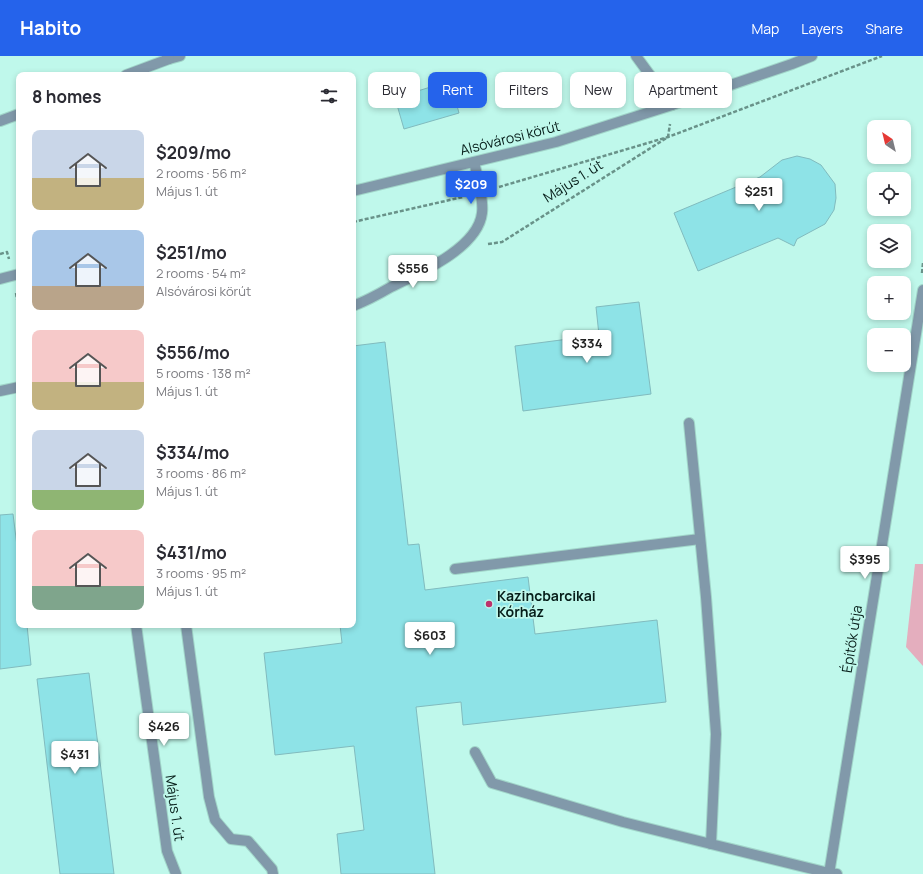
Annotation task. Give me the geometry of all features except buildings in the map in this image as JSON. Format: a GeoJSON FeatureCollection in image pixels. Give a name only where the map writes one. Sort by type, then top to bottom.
{"type":"FeatureCollection","features":[{"type":"Feature","properties":{"kind":"street"},"geometry":{"type":"LineString","coordinates":[[133,72],[168,58],[180,56]]}},
{"type":"Feature","properties":{"kind":"street"},"geometry":{"type":"LineString","coordinates":[[636,56],[648,72]]}},
{"type":"Feature","properties":{"kind":"street","name":"Alsóvárosi körút"},"geometry":{"type":"LineString","coordinates":[[732,84],[812,56]]}},
{"type":"Feature","properties":{"kind":"street","name":"Alsóvárosi körút"},"geometry":{"type":"LineString","coordinates":[[356,191],[556,142],[663,108]]}},
{"type":"Feature","properties":{"kind":"street"},"geometry":{"type":"LineString","coordinates":[[0,121],[16,115]]}},
{"type":"Feature","properties":{"kind":"street"},"geometry":{"type":"LineString","coordinates":[[356,305],[436,265],[460,248],[476,231],[482,213],[474,162]]}},
{"type":"Feature","properties":{"kind":"street"},"geometry":{"type":"LineString","coordinates":[[0,279],[16,275]]}},
{"type":"Feature","properties":{"kind":"street","name":"Építők útja"},"geometry":{"type":"LineString","coordinates":[[832,874],[923,290]]}},
{"type":"Feature","properties":{"kind":"street"},"geometry":{"type":"LineString","coordinates":[[0,391],[16,388]]}},
{"type":"Feature","properties":{"kind":"street"},"geometry":{"type":"LineString","coordinates":[[689,423],[716,734],[711,844]]}},
{"type":"Feature","properties":{"kind":"street"},"geometry":{"type":"LineString","coordinates":[[454,569],[700,539]]}},
{"type":"Feature","properties":{"kind":"street","name":"Május 1. út"},"geometry":{"type":"LineString","coordinates":[[136,628],[167,850],[176,874]]}},
{"type":"Feature","properties":{"kind":"street"},"geometry":{"type":"LineString","coordinates":[[186,628],[209,797],[215,820],[231,839],[248,841],[272,869],[274,874]]}},
{"type":"Feature","properties":{"kind":"street"},"geometry":{"type":"LineString","coordinates":[[475,752],[492,783],[624,822],[832,874]]}},
{"type":"Feature","properties":{"kind":"path"},"geometry":{"type":"LineString","coordinates":[[356,221],[480,193],[668,137],[882,56]]}},
{"type":"Feature","properties":{"kind":"path"},"geometry":{"type":"LineString","coordinates":[[668,137],[672,108]]}},
{"type":"Feature","properties":{"kind":"path","name":"Május 1. út"},"geometry":{"type":"LineString","coordinates":[[460,248],[502,242],[668,137]]}},
{"type":"Feature","properties":{"kind":"shaded area"},"geometry":{"type":"Polygon","coordinates":[[[915,564],[923,564],[923,666],[906,647],[915,564]]]}},
{"type":"Feature","properties":{"kind":"place","name":"Kazincbarcikai Kórház"},"geometry":{"type":"Point","coordinates":[489,604]}}]}
